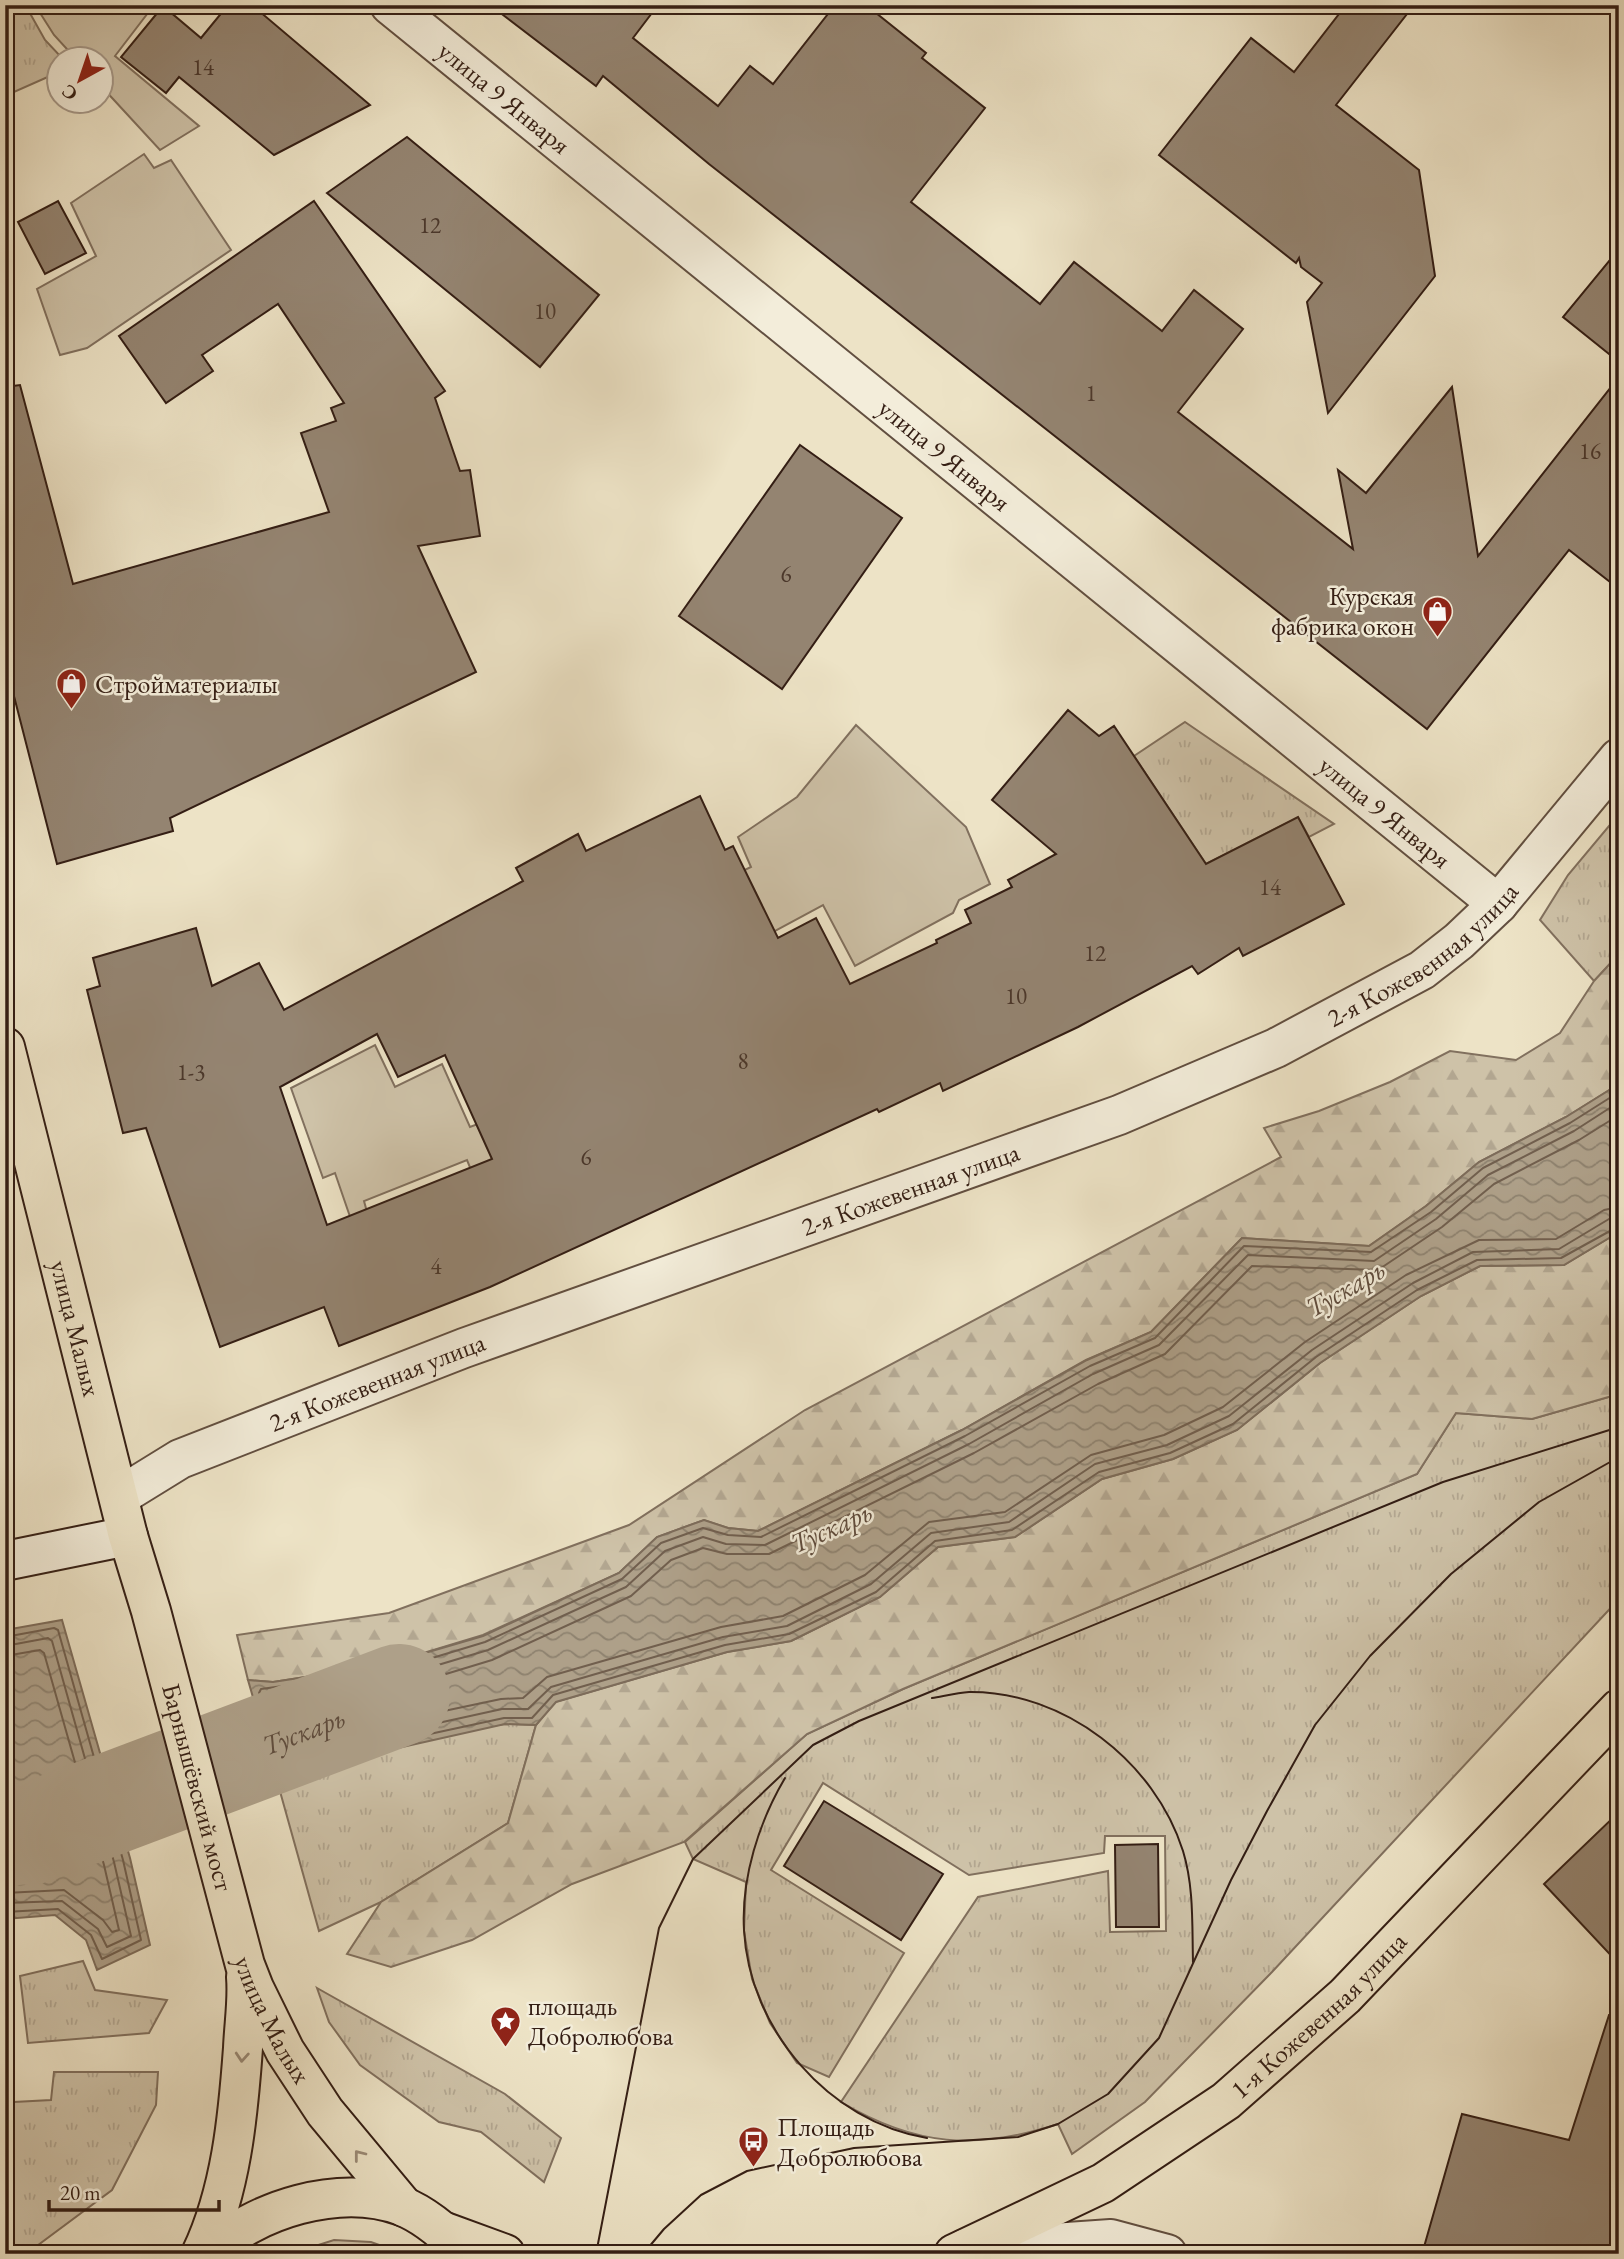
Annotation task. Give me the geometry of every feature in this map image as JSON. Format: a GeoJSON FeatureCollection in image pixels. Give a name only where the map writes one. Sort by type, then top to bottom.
{"type":"FeatureCollection","features":[{"type":"Feature","properties":{"kind":"main road","name":"улица Малых"},"geometry":{"type":"LineString","coordinates":[[5,1047],[128,1536],[151,1611]]}},
{"type":"Feature","properties":{"kind":"main road","name":"Барнышёвский мост"},"geometry":{"type":"LineString","coordinates":[[151,1611],[244,1965]]}},
{"type":"Feature","properties":{"kind":"main road","name":"1-я Кожевенная улица"},"geometry":{"type":"LineString","coordinates":[[955,2252],[1103,2183],[1226,2101],[1345,1996],[1619,1709]]}},
{"type":"Feature","properties":{"kind":"main road","name":"улица Малых"},"geometry":{"type":"LineString","coordinates":[[244,1965],[285,2051],[325,2112],[404,2207]]}},
{"type":"Feature","properties":{"kind":"main road","name":"улица Малых"},"geometry":{"type":"LineString","coordinates":[[201,2254],[211,2232],[229,2169],[247,1990],[244,1965]]}},
{"type":"Feature","properties":{"kind":"main road"},"geometry":{"type":"LineString","coordinates":[[208,2254],[223,2239],[255,2220],[294,2207],[336,2199],[375,2199],[404,2207],[456,2243],[505,2254]]}},
{"type":"Feature","properties":{"kind":"street","name":"улица 9 Января"},"geometry":{"type":"LineString","coordinates":[[390,5],[1498,904]]}},
{"type":"Feature","properties":{"kind":"street","name":"2-я Кожевенная улица"},"geometry":{"type":"LineString","coordinates":[[120,1496],[180,1459],[464,1348],[1119,1115],[1276,1048],[1422,970],[1460,941],[1498,904],[1619,758]]}},
{"type":"Feature","properties":{"kind":"street"},"geometry":{"type":"LineString","coordinates":[[5,1561],[128,1536]]}},
{"type":"Feature","properties":{"kind":"street"},"geometry":{"type":"LineString","coordinates":[[955,2252],[1111,2239],[1167,2254]]}},
{"type":"Feature","properties":{"kind":"green space"},"geometry":{"type":"Polygon","coordinates":[[[35,5],[154,5],[116,55],[116,46],[64,46],[35,5]]]}},
{"type":"Feature","properties":{"kind":"green space"},"geometry":{"type":"Polygon","coordinates":[[[27,8],[51,46],[46,46],[46,78],[5,96],[5,18],[27,8]]]}},
{"type":"Feature","properties":{"kind":"green space"},"geometry":{"type":"Polygon","coordinates":[[[116,57],[199,126],[160,150],[116,102],[116,57]]]}},
{"type":"Feature","properties":{"kind":"green space"},"geometry":{"type":"Polygon","coordinates":[[[144,154],[154,168],[171,160],[231,250],[87,348],[60,355],[37,289],[96,256],[71,203],[144,154]]]}},
{"type":"Feature","properties":{"kind":"green space"},"geometry":{"type":"Polygon","coordinates":[[[1185,722],[1334,824],[1309,837],[1298,817],[1206,864],[1134,756],[1185,722]]]}},
{"type":"Feature","properties":{"kind":"green space"},"geometry":{"type":"Polygon","coordinates":[[[856,725],[966,827],[990,884],[959,900],[953,913],[855,966],[823,905],[764,937],[684,899],[751,867],[738,837],[797,797],[856,725]]]}},
{"type":"Feature","properties":{"kind":"green space"},"geometry":{"type":"Polygon","coordinates":[[[1619,814],[1619,954],[1594,981],[1540,920],[1568,875],[1619,814]]]}},
{"type":"Feature","properties":{"kind":"green space"},"geometry":{"type":"Polygon","coordinates":[[[1619,954],[1619,1084],[1566,1117],[1479,1162],[1426,1206],[1369,1246],[1242,1238],[1151,1332],[1086,1360],[962,1430],[758,1531],[728,1528],[704,1520],[657,1537],[619,1573],[483,1635],[384,1665],[273,1682],[248,1680],[237,1635],[389,1613],[629,1525],[805,1410],[1281,1157],[1264,1128],[1319,1111],[1390,1082],[1450,1051],[1516,1060],[1560,1033],[1594,981],[1619,954]]]}},
{"type":"Feature","properties":{"kind":"green space"},"geometry":{"type":"Polygon","coordinates":[[[375,1045],[395,1087],[442,1064],[470,1127],[483,1122],[543,1251],[510,1265],[467,1160],[364,1201],[372,1230],[356,1234],[335,1173],[323,1178],[291,1088],[375,1045]]]}},
{"type":"Feature","properties":{"kind":"green space"},"geometry":{"type":"Polygon","coordinates":[[[1619,1232],[1619,1394],[1532,1419],[1456,1413],[1417,1474],[903,1689],[807,1734],[684,1842],[572,1884],[472,1940],[391,1967],[347,1954],[381,1902],[508,1823],[536,1725],[555,1702],[727,1652],[791,1641],[880,1597],[938,1547],[1015,1537],[1102,1479],[1173,1459],[1237,1430],[1320,1363],[1421,1296],[1480,1266],[1564,1265],[1619,1232]]]}},
{"type":"Feature","properties":{"kind":"green space"},"geometry":{"type":"Polygon","coordinates":[[[1619,1394],[1619,1599],[1272,1972],[1145,2102],[1072,2154],[1058,2124],[1000,2138],[946,2140],[895,2128],[841,2102],[978,1897],[1108,1871],[1110,1932],[1166,1931],[1165,1836],[1105,1836],[1104,1853],[969,1875],[823,1783],[771,1870],[904,1953],[829,2077],[797,2063],[770,2023],[752,1979],[744,1931],[746,1882],[693,1859],[685,1842],[807,1734],[903,1689],[1417,1474],[1456,1413],[1532,1419],[1619,1394]]]}},
{"type":"Feature","properties":{"kind":"green space"},"geometry":{"type":"Polygon","coordinates":[[[505,1724],[536,1725],[508,1823],[381,1902],[319,1931],[276,1777],[300,1765],[314,1742],[345,1747],[505,1724]]]}},
{"type":"Feature","properties":{"kind":"green space"},"geometry":{"type":"Polygon","coordinates":[[[83,1961],[95,1990],[167,2000],[149,2033],[28,2043],[20,1976],[83,1961]]]}},
{"type":"Feature","properties":{"kind":"green space"},"geometry":{"type":"Polygon","coordinates":[[[317,1988],[505,2094],[561,2138],[544,2182],[481,2132],[439,2122],[360,2065],[329,2022],[317,1988]]]}},
{"type":"Feature","properties":{"kind":"green space"},"geometry":{"type":"Polygon","coordinates":[[[54,2072],[158,2072],[156,2105],[112,2190],[26,2254],[5,2254],[5,2130],[14,2102],[51,2100],[54,2072]]]}},
{"type":"Feature","properties":{"kind":"green space"},"geometry":{"type":"Polygon","coordinates":[[[334,2240],[371,2242],[404,2254],[290,2254],[334,2240]]]}},
{"type":"Feature","properties":{"kind":"water"},"geometry":{"type":"Polygon","coordinates":[[[1619,1084],[1619,1232],[1564,1265],[1480,1266],[1421,1296],[1320,1363],[1237,1430],[1173,1459],[1102,1479],[1015,1537],[938,1547],[880,1597],[791,1641],[727,1652],[556,1702],[536,1725],[505,1724],[389,1750],[314,1742],[300,1765],[276,1777],[248,1680],[273,1682],[384,1665],[483,1636],[619,1573],[657,1537],[704,1520],[728,1528],[758,1531],[962,1430],[1087,1360],[1151,1332],[1242,1238],[1369,1246],[1426,1206],[1479,1162],[1566,1117],[1619,1084]]]}},
{"type":"Feature","properties":{"kind":"water"},"geometry":{"type":"Polygon","coordinates":[[[62,1620],[130,1858],[150,1945],[97,1970],[86,1940],[55,1915],[5,1919],[5,1630],[62,1620]]]}},
{"type":"Feature","properties":{"kind":"building"},"geometry":{"type":"Polygon","coordinates":[[[228,5],[252,5],[370,105],[274,155],[179,77],[166,93],[121,57],[163,6],[201,38],[228,5]]]}},
{"type":"Feature","properties":{"kind":"building"},"geometry":{"type":"Polygon","coordinates":[[[490,5],[658,5],[633,38],[718,106],[750,66],[773,84],[835,5],[866,5],[926,53],[922,58],[985,108],[911,202],[1040,304],[1074,262],[1162,331],[1194,290],[1243,329],[1178,412],[1353,549],[1338,470],[1366,493],[1452,387],[1478,556],[1619,377],[1619,589],[1569,550],[1427,729],[709,164],[603,76],[596,86],[490,5]]]}},
{"type":"Feature","properties":{"kind":"building"},"geometry":{"type":"Polygon","coordinates":[[[1346,5],[1414,5],[1336,105],[1419,170],[1435,276],[1328,413],[1307,302],[1322,283],[1301,267],[1299,258],[1296,263],[1159,155],[1251,38],[1294,72],[1346,5]]]}},
{"type":"Feature","properties":{"kind":"building"},"geometry":{"type":"Polygon","coordinates":[[[407,137],[599,295],[540,367],[327,193],[407,137]]]}},
{"type":"Feature","properties":{"kind":"building"},"geometry":{"type":"Polygon","coordinates":[[[58,201],[86,253],[45,274],[18,222],[58,201]]]}},
{"type":"Feature","properties":{"kind":"building"},"geometry":{"type":"Polygon","coordinates":[[[314,201],[445,391],[435,398],[460,471],[470,470],[480,536],[418,546],[476,672],[170,818],[173,831],[57,864],[5,661],[5,387],[20,385],[73,584],[329,512],[301,433],[336,421],[331,408],[344,403],[278,304],[202,355],[213,371],[166,403],[119,336],[314,201]]]}},
{"type":"Feature","properties":{"kind":"building"},"geometry":{"type":"Polygon","coordinates":[[[1619,249],[1619,362],[1563,317],[1619,249]]]}},
{"type":"Feature","properties":{"kind":"building"},"geometry":{"type":"Polygon","coordinates":[[[800,445],[902,518],[782,689],[679,616],[800,445]]]}},
{"type":"Feature","properties":{"kind":"building"},"geometry":{"type":"Polygon","coordinates":[[[1068,710],[1099,736],[1114,726],[1206,864],[1298,817],[1344,904],[1243,956],[1239,948],[1198,974],[1192,966],[1078,1027],[943,1091],[940,1083],[879,1112],[877,1109],[490,1287],[339,1346],[324,1307],[220,1347],[146,1128],[123,1133],[87,990],[100,986],[93,958],[196,928],[212,986],[259,963],[284,1010],[523,881],[516,868],[578,834],[586,851],[700,796],[725,850],[733,846],[778,938],[816,918],[850,984],[937,943],[936,940],[971,923],[965,910],[1012,887],[1008,880],[1056,854],[992,800],[1068,710]],[[377,1034],[280,1087],[327,1225],[492,1159],[445,1055],[398,1077],[377,1034]]]}},
{"type":"Feature","properties":{"kind":"building"},"geometry":{"type":"Polygon","coordinates":[[[824,1801],[943,1874],[901,1940],[784,1866],[824,1801]]]}},
{"type":"Feature","properties":{"kind":"building"},"geometry":{"type":"Polygon","coordinates":[[[1619,1812],[1619,1964],[1544,1884],[1619,1812]]]}},
{"type":"Feature","properties":{"kind":"building"},"geometry":{"type":"Polygon","coordinates":[[[1158,1844],[1159,1927],[1116,1927],[1115,1845],[1158,1844]]]}},
{"type":"Feature","properties":{"kind":"building"},"geometry":{"type":"Polygon","coordinates":[[[1609,2015],[1619,2016],[1619,2254],[1422,2254],[1462,2114],[1569,2140],[1609,2015]]]}},
{"type":"Feature","properties":{"kind":"waterway","name":"Тускарь"},"geometry":{"type":"LineString","coordinates":[[5,1835],[33,1833],[399,1695]]}},
{"type":"Feature","properties":{"kind":"tram line"},"geometry":{"type":"LineString","coordinates":[[596,2254],[659,1928],[693,1859],[813,1745],[859,1721],[1443,1482],[1619,1427]]}},
{"type":"Feature","properties":{"kind":"tram line"},"geometry":{"type":"LineString","coordinates":[[643,2254],[664,2229],[701,2195],[747,2171],[854,2148],[1018,2137],[1058,2124],[1108,2094],[1159,2038],[1231,1880],[1267,1811],[1315,1725],[1370,1656],[1451,1574],[1539,1502],[1619,1457]]}},
{"type":"Feature","properties":{"kind":"tram line"},"geometry":{"type":"LineString","coordinates":[[932,1698],[969,1692],[1004,1695],[1039,1704],[1071,1718],[1101,1738],[1128,1761],[1151,1788],[1170,1819],[1183,1851],[1191,1892],[1193,1962]]}},
{"type":"Feature","properties":{"kind":"tram line"},"geometry":{"type":"LineString","coordinates":[[785,1778],[760,1832],[745,1890],[744,1930],[749,1967],[761,2002],[778,2035],[801,2065],[827,2091],[858,2113],[891,2129],[927,2138]]}},
{"type":"Feature","properties":{"kind":"place","name":"Курская фабрика окон"},"geometry":{"type":"Point","coordinates":[1437,638]}},
{"type":"Feature","properties":{"kind":"place","name":"Стройматериалы"},"geometry":{"type":"Point","coordinates":[72,711]}},
{"type":"Feature","properties":{"kind":"place","name":"площадь Добролюбова"},"geometry":{"type":"Point","coordinates":[505,2048]}},
{"type":"Feature","properties":{"kind":"place","name":"Площадь Добролюбова"},"geometry":{"type":"Point","coordinates":[754,2169]}}]}
